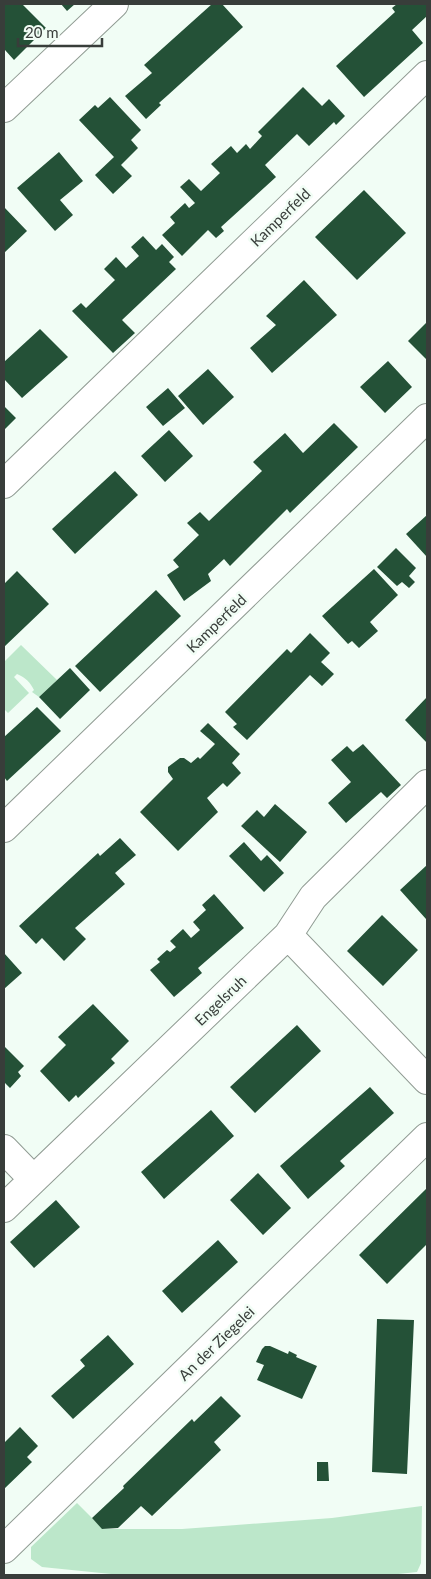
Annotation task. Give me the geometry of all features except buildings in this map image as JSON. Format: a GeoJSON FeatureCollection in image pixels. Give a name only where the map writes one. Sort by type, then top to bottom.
{"type":"FeatureCollection","features":[{"type":"Feature","properties":{"kind":"street"},"geometry":{"type":"LineString","coordinates":[[4,108],[114,4]]}},
{"type":"Feature","properties":{"kind":"street","name":"Kamperfeld"},"geometry":{"type":"LineString","coordinates":[[4,484],[427,75]]}},
{"type":"Feature","properties":{"kind":"street","name":"Kamperfeld"},"geometry":{"type":"LineString","coordinates":[[4,828],[427,418]]}},
{"type":"Feature","properties":{"kind":"street","name":"Engelsruh"},"geometry":{"type":"LineString","coordinates":[[4,1208],[288,935],[313,896],[427,784]]}},
{"type":"Feature","properties":{"kind":"street"},"geometry":{"type":"LineString","coordinates":[[288,935],[427,1080]]}},
{"type":"Feature","properties":{"kind":"street","name":"An der Ziegelei"},"geometry":{"type":"LineString","coordinates":[[4,1549],[427,1137]]}},
{"type":"Feature","properties":{"kind":"street"},"geometry":{"type":"LineString","coordinates":[[4,1149],[33,1179]]}},
{"type":"Feature","properties":{"kind":"green space"},"geometry":{"type":"Polygon","coordinates":[[[21,645],[57,680],[39,697],[32,692],[34,690],[27,680],[17,674],[14,677],[29,693],[8,713],[4,709],[5,661],[21,645]]]}},
{"type":"Feature","properties":{"kind":"green space"},"geometry":{"type":"Polygon","coordinates":[[[77,1503],[103,1529],[182,1529],[332,1518],[422,1506],[421,1563],[417,1572],[389,1575],[121,1575],[42,1567],[31,1559],[31,1547],[77,1503]]]}}]}
